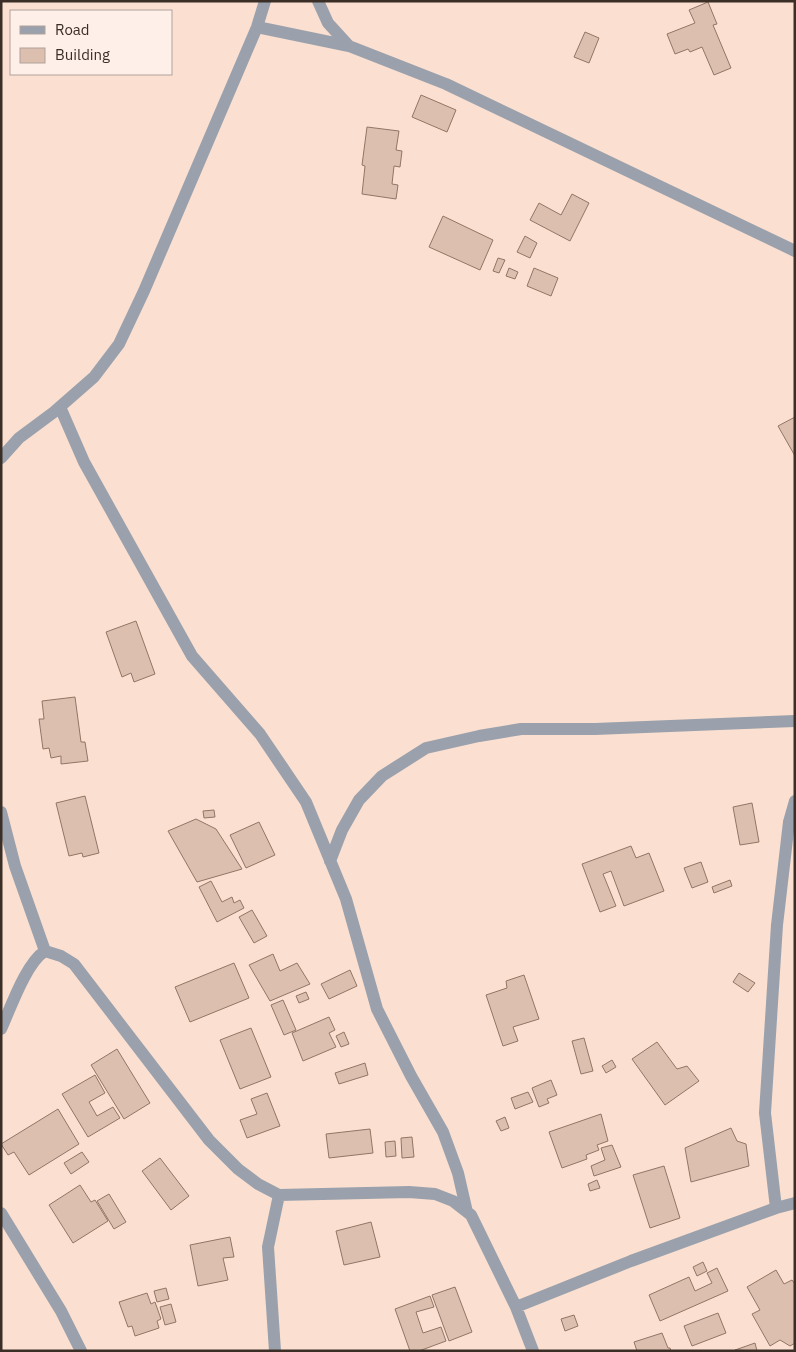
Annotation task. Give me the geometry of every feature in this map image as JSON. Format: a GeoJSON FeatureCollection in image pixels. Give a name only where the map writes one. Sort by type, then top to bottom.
{"type":"FeatureCollection","features":[{"type":"Feature","properties":{"kind":"street"},"geometry":{"type":"LineString","coordinates":[[1,458],[19,438],[60,407],[94,377],[119,344],[144,291],[257,27],[265,1]]}},
{"type":"Feature","properties":{"kind":"street"},"geometry":{"type":"LineString","coordinates":[[318,1],[328,23],[349,46]]}},
{"type":"Feature","properties":{"kind":"street"},"geometry":{"type":"LineString","coordinates":[[257,27],[349,46],[446,84],[795,251]]}},
{"type":"Feature","properties":{"kind":"street"},"geometry":{"type":"LineString","coordinates":[[60,407],[84,462],[192,656],[260,734],[306,802],[346,899],[377,1009],[411,1076],[443,1132],[458,1173],[467,1212]]}},
{"type":"Feature","properties":{"kind":"street"},"geometry":{"type":"LineString","coordinates":[[330,860],[342,830],[359,800],[382,776],[426,748],[521,729],[595,730],[795,721]]}},
{"type":"Feature","properties":{"kind":"street"},"geometry":{"type":"LineString","coordinates":[[776,1208],[765,1113],[776,925],[789,822],[795,801]]}},
{"type":"Feature","properties":{"kind":"street"},"geometry":{"type":"LineString","coordinates":[[1,812],[16,866],[45,951]]}},
{"type":"Feature","properties":{"kind":"street"},"geometry":{"type":"LineString","coordinates":[[1,1029],[37,956],[45,951],[61,956],[74,964],[208,1140],[238,1169],[258,1184],[279,1195],[408,1192],[435,1194],[452,1201],[471,1215],[516,1307],[533,1351]]}},
{"type":"Feature","properties":{"kind":"street"},"geometry":{"type":"LineString","coordinates":[[274,1351],[268,1247],[279,1195]]}},
{"type":"Feature","properties":{"kind":"street"},"geometry":{"type":"LineString","coordinates":[[516,1307],[631,1261],[776,1208],[795,1203]]}},
{"type":"Feature","properties":{"kind":"street"},"geometry":{"type":"LineString","coordinates":[[1,1213],[61,1311],[81,1351]]}},
{"type":"Feature","properties":{"kind":"building"},"geometry":{"type":"Polygon","coordinates":[[[708,2],[717,24],[713,25],[731,68],[714,75],[702,47],[690,52],[688,49],[675,54],[667,34],[695,23],[689,10],[708,2]]]}},
{"type":"Feature","properties":{"kind":"building"},"geometry":{"type":"Polygon","coordinates":[[[585,32],[599,38],[589,63],[574,57],[585,32]]]}},
{"type":"Feature","properties":{"kind":"building"},"geometry":{"type":"Polygon","coordinates":[[[421,95],[456,110],[447,132],[412,117],[421,95]]]}},
{"type":"Feature","properties":{"kind":"building"},"geometry":{"type":"Polygon","coordinates":[[[367,127],[399,131],[396,150],[402,151],[400,167],[394,166],[392,184],[398,185],[396,199],[362,194],[365,166],[362,165],[367,127]]]}},
{"type":"Feature","properties":{"kind":"building"},"geometry":{"type":"Polygon","coordinates":[[[572,194],[589,203],[570,241],[530,220],[539,203],[561,215],[572,194]]]}},
{"type":"Feature","properties":{"kind":"building"},"geometry":{"type":"Polygon","coordinates":[[[443,216],[493,240],[480,270],[429,247],[443,216]]]}},
{"type":"Feature","properties":{"kind":"building"},"geometry":{"type":"Polygon","coordinates":[[[525,236],[537,243],[530,258],[517,252],[525,236]]]}},
{"type":"Feature","properties":{"kind":"building"},"geometry":{"type":"Polygon","coordinates":[[[498,258],[505,260],[499,273],[493,271],[498,258]]]}},
{"type":"Feature","properties":{"kind":"building"},"geometry":{"type":"Polygon","coordinates":[[[509,268],[518,272],[515,279],[506,276],[509,268]]]}},
{"type":"Feature","properties":{"kind":"building"},"geometry":{"type":"Polygon","coordinates":[[[534,268],[558,278],[551,296],[527,286],[534,268]]]}},
{"type":"Feature","properties":{"kind":"building"},"geometry":{"type":"Polygon","coordinates":[[[795,417],[795,456],[778,426],[795,417]]]}},
{"type":"Feature","properties":{"kind":"building"},"geometry":{"type":"Polygon","coordinates":[[[136,621],[155,674],[134,682],[131,673],[122,677],[106,632],[136,621]]]}},
{"type":"Feature","properties":{"kind":"building"},"geometry":{"type":"Polygon","coordinates":[[[75,697],[81,742],[85,742],[88,761],[61,764],[61,756],[51,758],[49,748],[43,749],[39,719],[44,719],[42,701],[75,697]]]}},
{"type":"Feature","properties":{"kind":"building"},"geometry":{"type":"Polygon","coordinates":[[[85,796],[99,853],[83,857],[82,853],[69,856],[56,803],[85,796]]]}},
{"type":"Feature","properties":{"kind":"building"},"geometry":{"type":"Polygon","coordinates":[[[752,803],[759,842],[740,845],[733,807],[752,803]]]}},
{"type":"Feature","properties":{"kind":"building"},"geometry":{"type":"Polygon","coordinates":[[[214,810],[215,817],[204,818],[203,811],[214,810]]]}},
{"type":"Feature","properties":{"kind":"building"},"geometry":{"type":"Polygon","coordinates":[[[196,819],[216,829],[242,869],[197,882],[168,831],[196,819]]]}},
{"type":"Feature","properties":{"kind":"building"},"geometry":{"type":"Polygon","coordinates":[[[259,822],[275,855],[246,868],[230,835],[259,822]]]}},
{"type":"Feature","properties":{"kind":"building"},"geometry":{"type":"Polygon","coordinates":[[[631,846],[636,858],[649,853],[664,891],[624,906],[611,871],[603,874],[616,906],[600,912],[582,864],[631,846]]]}},
{"type":"Feature","properties":{"kind":"building"},"geometry":{"type":"Polygon","coordinates":[[[701,862],[708,882],[692,888],[684,868],[701,862]]]}},
{"type":"Feature","properties":{"kind":"building"},"geometry":{"type":"Polygon","coordinates":[[[730,880],[732,886],[714,893],[712,887],[730,880]]]}},
{"type":"Feature","properties":{"kind":"building"},"geometry":{"type":"Polygon","coordinates":[[[211,881],[222,902],[232,897],[234,903],[240,900],[244,908],[217,922],[199,887],[211,881]]]}},
{"type":"Feature","properties":{"kind":"building"},"geometry":{"type":"Polygon","coordinates":[[[252,910],[267,936],[254,943],[239,917],[252,910]]]}},
{"type":"Feature","properties":{"kind":"building"},"geometry":{"type":"Polygon","coordinates":[[[273,954],[280,971],[297,963],[310,984],[270,1001],[249,965],[273,954]]]}},
{"type":"Feature","properties":{"kind":"building"},"geometry":{"type":"Polygon","coordinates":[[[234,963],[249,998],[190,1022],[175,987],[234,963]]]}},
{"type":"Feature","properties":{"kind":"building"},"geometry":{"type":"Polygon","coordinates":[[[350,970],[357,986],[329,999],[321,984],[350,970]]]}},
{"type":"Feature","properties":{"kind":"building"},"geometry":{"type":"Polygon","coordinates":[[[739,973],[755,983],[748,992],[733,982],[739,973]]]}},
{"type":"Feature","properties":{"kind":"building"},"geometry":{"type":"Polygon","coordinates":[[[524,975],[539,1019],[513,1027],[518,1041],[503,1046],[486,995],[507,988],[506,981],[524,975]]]}},
{"type":"Feature","properties":{"kind":"building"},"geometry":{"type":"Polygon","coordinates":[[[306,992],[309,999],[299,1003],[296,996],[306,992]]]}},
{"type":"Feature","properties":{"kind":"building"},"geometry":{"type":"Polygon","coordinates":[[[283,1000],[296,1030],[284,1035],[271,1005],[283,1000]]]}},
{"type":"Feature","properties":{"kind":"building"},"geometry":{"type":"Polygon","coordinates":[[[329,1017],[335,1030],[329,1033],[336,1047],[303,1061],[292,1033],[329,1017]]]}},
{"type":"Feature","properties":{"kind":"building"},"geometry":{"type":"Polygon","coordinates":[[[251,1028],[271,1077],[240,1089],[220,1040],[251,1028]]]}},
{"type":"Feature","properties":{"kind":"building"},"geometry":{"type":"Polygon","coordinates":[[[344,1032],[349,1044],[341,1047],[336,1036],[344,1032]]]}},
{"type":"Feature","properties":{"kind":"building"},"geometry":{"type":"Polygon","coordinates":[[[584,1038],[593,1071],[581,1074],[572,1041],[584,1038]]]}},
{"type":"Feature","properties":{"kind":"building"},"geometry":{"type":"Polygon","coordinates":[[[657,1042],[677,1069],[687,1066],[699,1081],[665,1105],[632,1059],[657,1042]]]}},
{"type":"Feature","properties":{"kind":"building"},"geometry":{"type":"Polygon","coordinates":[[[117,1049],[150,1103],[124,1119],[91,1065],[117,1049]]]}},
{"type":"Feature","properties":{"kind":"building"},"geometry":{"type":"Polygon","coordinates":[[[612,1060],[616,1067],[606,1073],[602,1066],[612,1060]]]}},
{"type":"Feature","properties":{"kind":"building"},"geometry":{"type":"Polygon","coordinates":[[[365,1063],[368,1075],[339,1084],[335,1073],[365,1063]]]}},
{"type":"Feature","properties":{"kind":"building"},"geometry":{"type":"Polygon","coordinates":[[[95,1075],[105,1093],[89,1102],[97,1116],[113,1107],[120,1118],[88,1137],[62,1094],[95,1075]]]}},
{"type":"Feature","properties":{"kind":"building"},"geometry":{"type":"Polygon","coordinates":[[[551,1080],[557,1095],[547,1099],[549,1103],[539,1107],[532,1088],[551,1080]]]}},
{"type":"Feature","properties":{"kind":"building"},"geometry":{"type":"Polygon","coordinates":[[[528,1092],[533,1102],[515,1109],[511,1098],[528,1092]]]}},
{"type":"Feature","properties":{"kind":"building"},"geometry":{"type":"Polygon","coordinates":[[[267,1093],[280,1126],[247,1138],[240,1120],[257,1114],[251,1099],[267,1093]]]}},
{"type":"Feature","properties":{"kind":"building"},"geometry":{"type":"Polygon","coordinates":[[[58,1109],[79,1144],[29,1175],[14,1152],[8,1155],[1,1144],[58,1109]]]}},
{"type":"Feature","properties":{"kind":"building"},"geometry":{"type":"Polygon","coordinates":[[[601,1114],[608,1141],[597,1145],[599,1150],[586,1155],[587,1159],[562,1168],[549,1132],[601,1114]]]}},
{"type":"Feature","properties":{"kind":"building"},"geometry":{"type":"Polygon","coordinates":[[[505,1117],[509,1128],[501,1131],[496,1121],[505,1117]]]}},
{"type":"Feature","properties":{"kind":"building"},"geometry":{"type":"Polygon","coordinates":[[[731,1128],[737,1141],[746,1144],[749,1166],[691,1182],[685,1148],[731,1128]]]}},
{"type":"Feature","properties":{"kind":"building"},"geometry":{"type":"Polygon","coordinates":[[[370,1129],[373,1153],[329,1158],[326,1134],[370,1129]]]}},
{"type":"Feature","properties":{"kind":"building"},"geometry":{"type":"Polygon","coordinates":[[[412,1137],[414,1157],[402,1158],[401,1138],[412,1137]]]}},
{"type":"Feature","properties":{"kind":"building"},"geometry":{"type":"Polygon","coordinates":[[[395,1141],[396,1156],[386,1157],[385,1142],[395,1141]]]}},
{"type":"Feature","properties":{"kind":"building"},"geometry":{"type":"Polygon","coordinates":[[[612,1145],[621,1167],[594,1176],[591,1166],[605,1160],[601,1148],[612,1145]]]}},
{"type":"Feature","properties":{"kind":"building"},"geometry":{"type":"Polygon","coordinates":[[[82,1152],[89,1162],[71,1174],[64,1163],[82,1152]]]}},
{"type":"Feature","properties":{"kind":"building"},"geometry":{"type":"Polygon","coordinates":[[[160,1158],[189,1196],[171,1210],[142,1171],[160,1158]]]}},
{"type":"Feature","properties":{"kind":"building"},"geometry":{"type":"Polygon","coordinates":[[[664,1166],[680,1218],[650,1228],[633,1175],[664,1166]]]}},
{"type":"Feature","properties":{"kind":"building"},"geometry":{"type":"Polygon","coordinates":[[[597,1180],[600,1188],[590,1191],[588,1184],[597,1180]]]}},
{"type":"Feature","properties":{"kind":"building"},"geometry":{"type":"Polygon","coordinates":[[[80,1185],[91,1202],[95,1200],[108,1221],[73,1243],[49,1205],[80,1185]]]}},
{"type":"Feature","properties":{"kind":"building"},"geometry":{"type":"Polygon","coordinates":[[[109,1194],[126,1222],[114,1229],[97,1201],[109,1194]]]}},
{"type":"Feature","properties":{"kind":"building"},"geometry":{"type":"Polygon","coordinates":[[[371,1222],[380,1257],[344,1265],[336,1231],[371,1222]]]}},
{"type":"Feature","properties":{"kind":"building"},"geometry":{"type":"Polygon","coordinates":[[[230,1237],[234,1257],[223,1258],[228,1280],[198,1286],[190,1245],[230,1237]]]}},
{"type":"Feature","properties":{"kind":"building"},"geometry":{"type":"Polygon","coordinates":[[[703,1262],[707,1271],[697,1276],[693,1267],[703,1262]]]}},
{"type":"Feature","properties":{"kind":"building"},"geometry":{"type":"Polygon","coordinates":[[[717,1268],[728,1291],[660,1321],[649,1295],[689,1277],[695,1291],[712,1283],[707,1273],[717,1268]]]}},
{"type":"Feature","properties":{"kind":"building"},"geometry":{"type":"Polygon","coordinates":[[[776,1270],[784,1284],[792,1280],[795,1284],[795,1343],[790,1346],[780,1340],[770,1346],[752,1314],[760,1310],[747,1287],[776,1270]]]}},
{"type":"Feature","properties":{"kind":"building"},"geometry":{"type":"Polygon","coordinates":[[[455,1287],[472,1332],[449,1341],[432,1295],[455,1287]]]}},
{"type":"Feature","properties":{"kind":"building"},"geometry":{"type":"Polygon","coordinates":[[[166,1288],[169,1299],[157,1302],[154,1291],[166,1288]]]}},
{"type":"Feature","properties":{"kind":"building"},"geometry":{"type":"Polygon","coordinates":[[[147,1293],[151,1304],[155,1302],[161,1319],[157,1321],[159,1328],[135,1336],[132,1326],[128,1327],[119,1302],[147,1293]]]}},
{"type":"Feature","properties":{"kind":"building"},"geometry":{"type":"Polygon","coordinates":[[[430,1296],[434,1307],[416,1312],[423,1333],[441,1327],[446,1341],[419,1351],[410,1351],[395,1309],[430,1296]]]}},
{"type":"Feature","properties":{"kind":"building"},"geometry":{"type":"Polygon","coordinates":[[[171,1304],[176,1322],[165,1325],[160,1307],[171,1304]]]}},
{"type":"Feature","properties":{"kind":"building"},"geometry":{"type":"Polygon","coordinates":[[[718,1313],[726,1333],[692,1346],[684,1326],[718,1313]]]}},
{"type":"Feature","properties":{"kind":"building"},"geometry":{"type":"Polygon","coordinates":[[[574,1315],[578,1326],[565,1331],[561,1319],[574,1315]]]}},
{"type":"Feature","properties":{"kind":"building"},"geometry":{"type":"Polygon","coordinates":[[[662,1333],[671,1351],[637,1351],[634,1342],[662,1333]]]}},
{"type":"Feature","properties":{"kind":"building"},"geometry":{"type":"Polygon","coordinates":[[[755,1343],[757,1351],[735,1350],[755,1343]]]}}]}
